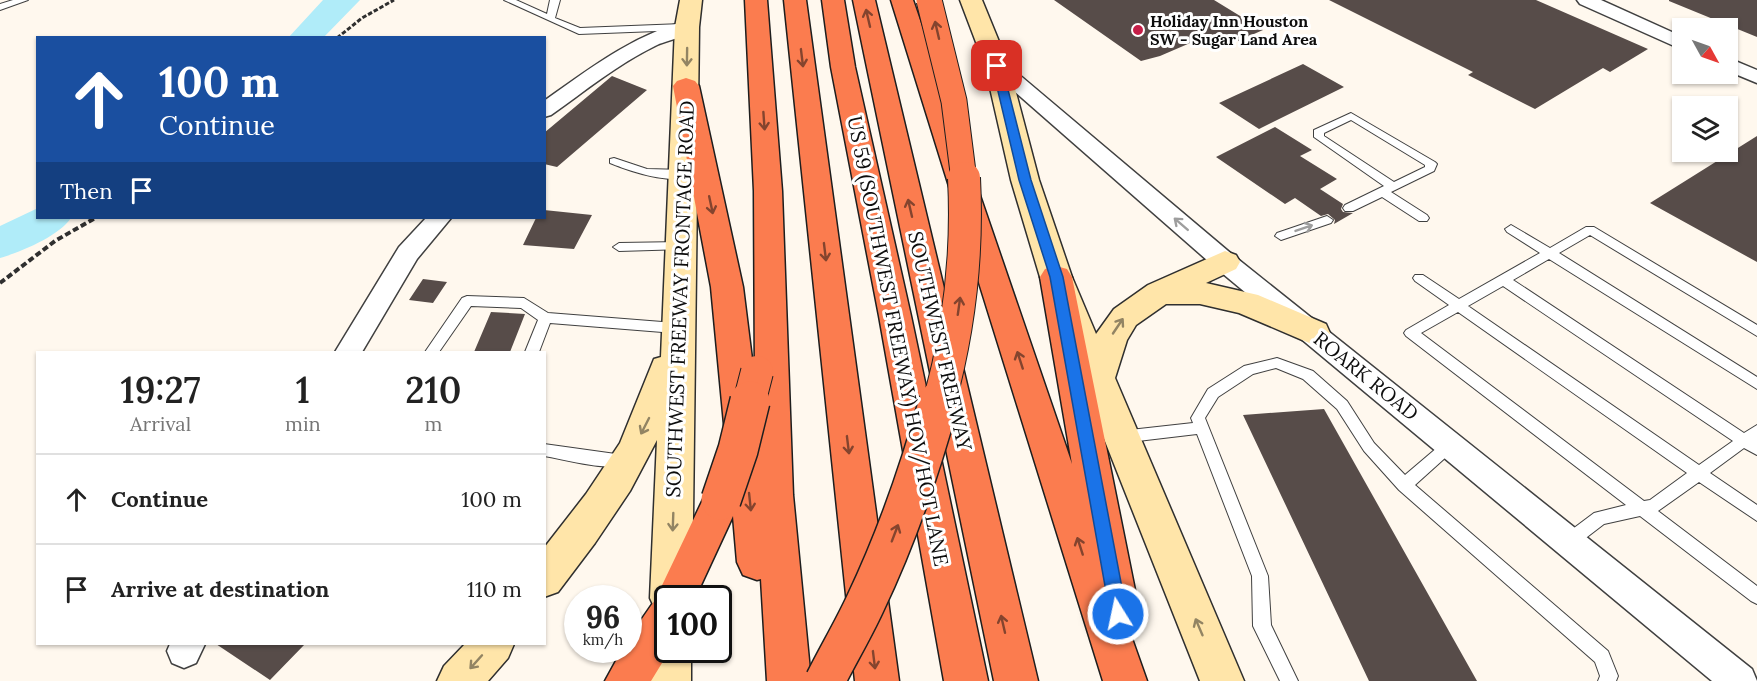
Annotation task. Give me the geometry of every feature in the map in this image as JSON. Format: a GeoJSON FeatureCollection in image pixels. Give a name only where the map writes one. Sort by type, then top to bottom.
{"type":"FeatureCollection","features":[{"type":"Feature","properties":{"kind":"highway"},"geometry":{"type":"LineString","coordinates":[[756,0],[769,231],[774,495],[789,681]]}},
{"type":"Feature","properties":{"kind":"highway"},"geometry":{"type":"LineString","coordinates":[[795,0],[877,681]]}},
{"type":"Feature","properties":{"kind":"highway","name":"US 59 (SOUTHWEST FREEWAY) HOV/HOT LANE"},"geometry":{"type":"LineString","coordinates":[[833,0],[843,67],[895,316],[966,681]]}},
{"type":"Feature","properties":{"kind":"highway","name":"SOUTHWEST FREEWAY"},"geometry":{"type":"LineString","coordinates":[[864,0],[1016,681]]}},
{"type":"Feature","properties":{"kind":"highway"},"geometry":{"type":"LineString","coordinates":[[902,0],[1125,681]]}},
{"type":"Feature","properties":{"kind":"highway"},"geometry":{"type":"LineString","coordinates":[[825,681],[876,581],[913,487],[938,405],[955,334],[964,261],[965,214],[961,140],[929,0]]}},
{"type":"Feature","properties":{"kind":"highway"},"geometry":{"type":"LineString","coordinates":[[686,86],[727,287],[770,681]]}},
{"type":"Feature","properties":{"kind":"highway"},"geometry":{"type":"LineString","coordinates":[[1056,277],[1131,681]]}},
{"type":"Feature","properties":{"kind":"highway"},"geometry":{"type":"LineString","coordinates":[[680,585],[696,557],[730,474],[748,416],[771,320]]}},
{"type":"Feature","properties":{"kind":"highway"},"geometry":{"type":"LineString","coordinates":[[627,681],[654,637]]}},
{"type":"Feature","properties":{"kind":"main road","name":"SOUTHWEST FREEWAY FRONTAGE ROAD"},"geometry":{"type":"LineString","coordinates":[[673,585],[677,319],[684,174],[687,27],[691,0]]}},
{"type":"Feature","properties":{"kind":"main road"},"geometry":{"type":"LineString","coordinates":[[971,0],[997,66],[1025,180],[1056,277],[1222,681]]}},
{"type":"Feature","properties":{"kind":"main road"},"geometry":{"type":"LineString","coordinates":[[1097,380],[1111,337],[1125,317],[1159,292],[1225,262]]}},
{"type":"Feature","properties":{"kind":"main road"},"geometry":{"type":"LineString","coordinates":[[1159,292],[1200,293],[1247,303],[1314,333]]}},
{"type":"Feature","properties":{"kind":"main road"},"geometry":{"type":"LineString","coordinates":[[546,576],[588,524],[627,460],[659,398],[677,319]]}},
{"type":"Feature","properties":{"kind":"main road"},"geometry":{"type":"LineString","coordinates":[[459,681],[492,645]]}},
{"type":"Feature","properties":{"kind":"main road"},"geometry":{"type":"LineString","coordinates":[[669,681],[670,663]]}},
{"type":"Feature","properties":{"kind":"street"},"geometry":{"type":"LineString","coordinates":[[1586,0],[1672,39]]}},
{"type":"Feature","properties":{"kind":"street"},"geometry":{"type":"LineString","coordinates":[[546,110],[639,47],[666,33],[687,27]]}},
{"type":"Feature","properties":{"kind":"street","name":"ROARK ROAD"},"geometry":{"type":"LineString","coordinates":[[997,66],[1225,262],[1739,681]]}},
{"type":"Feature","properties":{"kind":"street"},"geometry":{"type":"LineString","coordinates":[[1738,69],[1757,78]]}},
{"type":"Feature","properties":{"kind":"street"},"geometry":{"type":"LineString","coordinates":[[349,351],[408,253],[438,219]]}},
{"type":"Feature","properties":{"kind":"lane"},"geometry":{"type":"LineString","coordinates":[[0,7],[23,0]]}},
{"type":"Feature","properties":{"kind":"lane"},"geometry":{"type":"LineString","coordinates":[[509,0],[579,31],[687,27]]}},
{"type":"Feature","properties":{"kind":"lane"},"geometry":{"type":"LineString","coordinates":[[550,18],[555,0]]}},
{"type":"Feature","properties":{"kind":"lane"},"geometry":{"type":"LineString","coordinates":[[1349,208],[1388,189],[1430,169],[1431,164],[1351,117],[1318,132],[1319,137],[1388,189],[1423,218]]}},
{"type":"Feature","properties":{"kind":"lane"},"geometry":{"type":"LineString","coordinates":[[614,161],[646,173],[684,174]]}},
{"type":"Feature","properties":{"kind":"lane"},"geometry":{"type":"LineString","coordinates":[[1281,236],[1327,220]]}},
{"type":"Feature","properties":{"kind":"lane"},"geometry":{"type":"LineString","coordinates":[[1511,229],[1757,384]]}},
{"type":"Feature","properties":{"kind":"lane"},"geometry":{"type":"LineString","coordinates":[[1757,331],[1590,230],[1411,333],[1757,596]]}},
{"type":"Feature","properties":{"kind":"lane"},"geometry":{"type":"LineString","coordinates":[[619,247],[681,246]]}},
{"type":"Feature","properties":{"kind":"lane"},"geometry":{"type":"LineString","coordinates":[[1419,278],[1757,514]]}},
{"type":"Feature","properties":{"kind":"lane"},"geometry":{"type":"LineString","coordinates":[[1504,280],[1753,440],[1699,473],[1654,506],[1600,518],[1568,542]]}},
{"type":"Feature","properties":{"kind":"lane"},"geometry":{"type":"LineString","coordinates":[[433,351],[467,301],[524,303],[545,318],[677,319]]}},
{"type":"Feature","properties":{"kind":"lane"},"geometry":{"type":"LineString","coordinates":[[532,351],[545,318]]}},
{"type":"Feature","properties":{"kind":"lane"},"geometry":{"type":"LineString","coordinates":[[1289,681],[1262,626],[1260,576],[1198,418],[1213,393],[1249,370],[1277,363],[1308,375],[1341,405],[1370,447],[1404,485],[1602,657],[1609,676],[1607,681]]}},
{"type":"Feature","properties":{"kind":"lane"},"geometry":{"type":"LineString","coordinates":[[1120,437],[1202,428]]}},
{"type":"Feature","properties":{"kind":"lane"},"geometry":{"type":"LineString","coordinates":[[1404,485],[1450,445]]}},
{"type":"Feature","properties":{"kind":"lane"},"geometry":{"type":"LineString","coordinates":[[546,450],[598,459],[627,460]]}},
{"type":"Feature","properties":{"kind":"path"},"geometry":{"type":"LineString","coordinates":[[340,36],[362,18],[394,0]]}},
{"type":"Feature","properties":{"kind":"path"},"geometry":{"type":"LineString","coordinates":[[0,283],[55,241],[93,219]]}},
{"type":"Feature","properties":{"kind":"building","name":"Holiday Inn Houston SW - Sugar Land Area"},"geometry":{"type":"Polygon","coordinates":[[[1054,0],[1214,0],[1263,30],[1238,41],[1229,37],[1221,40],[1211,34],[1160,56],[1141,61],[1054,0]]]}},
{"type":"Feature","properties":{"kind":"building"},"geometry":{"type":"Polygon","coordinates":[[[1329,0],[1536,0],[1648,49],[1610,72],[1603,68],[1535,109],[1468,75],[1473,72],[1329,0]]]}},
{"type":"Feature","properties":{"kind":"building"},"geometry":{"type":"Polygon","coordinates":[[[1757,0],[1757,37],[1738,29],[1738,18],[1711,18],[1669,1],[1757,0]]]}},
{"type":"Feature","properties":{"kind":"building"},"geometry":{"type":"Polygon","coordinates":[[[1303,64],[1344,87],[1259,129],[1219,103],[1303,64]]]}},
{"type":"Feature","properties":{"kind":"building"},"geometry":{"type":"Polygon","coordinates":[[[612,76],[647,90],[557,167],[546,164],[546,131],[612,76]]]}},
{"type":"Feature","properties":{"kind":"building"},"geometry":{"type":"Polygon","coordinates":[[[1275,127],[1312,150],[1300,156],[1337,179],[1320,189],[1343,204],[1341,209],[1343,212],[1353,213],[1334,224],[1335,220],[1328,214],[1321,216],[1295,198],[1285,204],[1216,157],[1275,127]]]}},
{"type":"Feature","properties":{"kind":"building"},"geometry":{"type":"Polygon","coordinates":[[[1757,136],[1757,262],[1650,203],[1716,162],[1738,162],[1738,148],[1757,136]]]}},
{"type":"Feature","properties":{"kind":"building"},"geometry":{"type":"Polygon","coordinates":[[[546,210],[592,215],[574,249],[523,245],[536,219],[546,219],[546,210]]]}},
{"type":"Feature","properties":{"kind":"building"},"geometry":{"type":"Polygon","coordinates":[[[423,279],[447,282],[433,303],[409,300],[423,279]]]}},
{"type":"Feature","properties":{"kind":"building"},"geometry":{"type":"Polygon","coordinates":[[[491,312],[525,314],[510,351],[474,351],[491,312]]]}},
{"type":"Feature","properties":{"kind":"building"},"geometry":{"type":"Polygon","coordinates":[[[1324,409],[1477,681],[1369,681],[1243,415],[1324,409]]]}},
{"type":"Feature","properties":{"kind":"building"},"geometry":{"type":"Polygon","coordinates":[[[218,645],[304,645],[270,680],[218,645]]]}},
{"type":"Feature","properties":{"kind":"waterway"},"geometry":{"type":"LineString","coordinates":[[306,36],[339,2],[344,0]]}},
{"type":"Feature","properties":{"kind":"waterway"},"geometry":{"type":"LineString","coordinates":[[0,244],[48,219]]}},
{"type":"Feature","properties":{"kind":"place","name":"Holiday Inn Houston SW - Sugar Land Area"},"geometry":{"type":"Point","coordinates":[1138,30]}},
{"type":"Feature","properties":{"kind":"route"},"geometry":{"type":"LineString","coordinates":[[997,66],[1025,180],[1056,277],[1118,614]]}}]}
